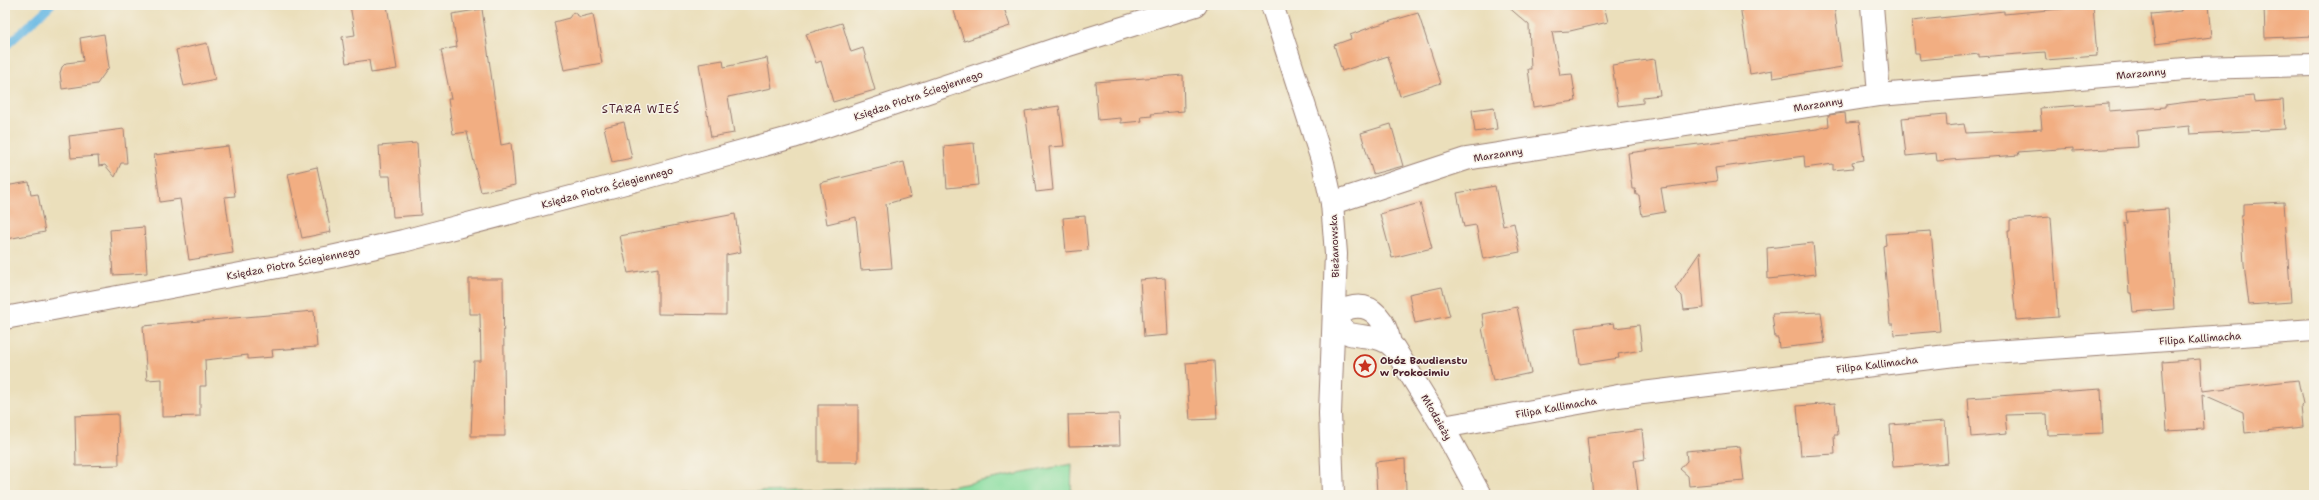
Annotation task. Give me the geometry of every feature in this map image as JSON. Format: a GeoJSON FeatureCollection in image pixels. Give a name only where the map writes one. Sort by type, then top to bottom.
{"type":"FeatureCollection","features":[{"type":"Feature","properties":{"kind":"street","name":"Księdza Piotra Ściegiennego"},"geometry":{"type":"LineString","coordinates":[[5,318],[331,257],[403,241],[641,179],[793,137],[1062,47],[1196,5]]}},
{"type":"Feature","properties":{"kind":"street","name":"Bieżanowska"},"geometry":{"type":"LineString","coordinates":[[1272,5],[1321,156],[1332,203],[1336,254],[1330,413],[1333,495]]}},
{"type":"Feature","properties":{"kind":"street"},"geometry":{"type":"LineString","coordinates":[[1872,5],[1879,95]]}},
{"type":"Feature","properties":{"kind":"street","name":"Marzanny"},"geometry":{"type":"LineString","coordinates":[[1332,203],[1466,159],[1879,95],[2197,68],[2314,65]]}},
{"type":"Feature","properties":{"kind":"street","name":"Młodzieży"},"geometry":{"type":"LineString","coordinates":[[1334,319],[1348,334],[1390,342],[1399,354],[1443,427],[1480,495]]}},
{"type":"Feature","properties":{"kind":"street","name":"Filipa Kallimacha"},"geometry":{"type":"LineString","coordinates":[[1443,427],[1618,396],[1955,355],[2079,345],[2196,339],[2314,330]]}},
{"type":"Feature","properties":{"kind":"green space"},"geometry":{"type":"Polygon","coordinates":[[[1072,464],[1071,495],[633,495],[949,487],[1072,464]]]}},
{"type":"Feature","properties":{"kind":"green space"},"geometry":{"type":"Polygon","coordinates":[[[949,487],[949,495],[832,495],[834,490],[949,487]]]}},
{"type":"Feature","properties":{"kind":"green space"},"geometry":{"type":"Polygon","coordinates":[[[752,492],[755,495],[633,495],[752,492]]]}},
{"type":"Feature","properties":{"kind":"building"},"geometry":{"type":"Polygon","coordinates":[[[350,5],[387,5],[397,69],[371,73],[369,60],[346,63],[342,37],[355,35],[350,5]]]}},
{"type":"Feature","properties":{"kind":"building"},"geometry":{"type":"Polygon","coordinates":[[[952,5],[1003,5],[1010,26],[964,41],[952,5]]]}},
{"type":"Feature","properties":{"kind":"building"},"geometry":{"type":"Polygon","coordinates":[[[1506,5],[1604,5],[1608,22],[1570,31],[1552,32],[1560,75],[1572,74],[1576,101],[1533,107],[1528,69],[1531,69],[1529,25],[1506,5]]]}},
{"type":"Feature","properties":{"kind":"building"},"geometry":{"type":"Polygon","coordinates":[[[1740,5],[1834,5],[1842,67],[1773,78],[1772,70],[1750,74],[1740,5]]]}},
{"type":"Feature","properties":{"kind":"building"},"geometry":{"type":"Polygon","coordinates":[[[2181,5],[2209,5],[2212,37],[2155,44],[2151,14],[2181,11],[2181,5]]]}},
{"type":"Feature","properties":{"kind":"building"},"geometry":{"type":"Polygon","coordinates":[[[2264,5],[2314,5],[2314,36],[2265,38],[2264,5]]]}},
{"type":"Feature","properties":{"kind":"building"},"geometry":{"type":"Polygon","coordinates":[[[2093,6],[2097,56],[2046,60],[2045,52],[1979,57],[1979,54],[1920,60],[1919,53],[1915,53],[1912,21],[2004,11],[2004,14],[2093,6]]]}},
{"type":"Feature","properties":{"kind":"building"},"geometry":{"type":"Polygon","coordinates":[[[482,9],[501,145],[511,143],[515,185],[481,192],[467,132],[453,134],[448,99],[451,99],[441,50],[457,47],[452,14],[482,9]]]}},
{"type":"Feature","properties":{"kind":"building"},"geometry":{"type":"Polygon","coordinates":[[[573,12],[580,17],[593,14],[602,63],[564,70],[554,22],[569,18],[573,12]]]}},
{"type":"Feature","properties":{"kind":"building"},"geometry":{"type":"Polygon","coordinates":[[[1418,13],[1441,83],[1400,96],[1388,56],[1342,71],[1334,45],[1351,39],[1350,35],[1418,13]]]}},
{"type":"Feature","properties":{"kind":"building"},"geometry":{"type":"Polygon","coordinates":[[[842,23],[851,52],[863,48],[875,90],[833,102],[821,61],[816,63],[806,34],[842,23]]]}},
{"type":"Feature","properties":{"kind":"building"},"geometry":{"type":"Polygon","coordinates":[[[104,34],[109,67],[97,84],[62,89],[60,73],[62,67],[66,63],[83,61],[80,38],[104,34]]]}},
{"type":"Feature","properties":{"kind":"building"},"geometry":{"type":"Polygon","coordinates":[[[207,43],[215,79],[184,86],[176,50],[207,43]]]}},
{"type":"Feature","properties":{"kind":"building"},"geometry":{"type":"Polygon","coordinates":[[[767,58],[772,88],[728,97],[734,133],[711,137],[699,64],[723,60],[724,67],[767,58]]]}},
{"type":"Feature","properties":{"kind":"building"},"geometry":{"type":"Polygon","coordinates":[[[1655,59],[1660,95],[1643,97],[1643,103],[1618,106],[1612,65],[1655,59]]]}},
{"type":"Feature","properties":{"kind":"building"},"geometry":{"type":"Polygon","coordinates":[[[1183,75],[1184,111],[1151,114],[1152,116],[1141,117],[1142,121],[1121,123],[1121,118],[1098,120],[1095,82],[1183,75]]]}},
{"type":"Feature","properties":{"kind":"building"},"geometry":{"type":"Polygon","coordinates":[[[2253,96],[2254,102],[2283,100],[2285,129],[2190,134],[2189,126],[2137,131],[2138,147],[2073,151],[2073,148],[2018,152],[2019,155],[1937,161],[1936,153],[1906,156],[1902,118],[1946,114],[1947,126],[1964,124],[1966,133],[2042,129],[2040,108],[2109,103],[2109,111],[2165,107],[2165,105],[2188,102],[2253,96]]]}},
{"type":"Feature","properties":{"kind":"building"},"geometry":{"type":"Polygon","coordinates":[[[1059,106],[1064,146],[1049,147],[1053,190],[1036,192],[1025,111],[1059,106]]]}},
{"type":"Feature","properties":{"kind":"building"},"geometry":{"type":"Polygon","coordinates":[[[1494,107],[1497,129],[1475,132],[1472,110],[1494,107]]]}},
{"type":"Feature","properties":{"kind":"building"},"geometry":{"type":"Polygon","coordinates":[[[1845,113],[1846,123],[1859,122],[1864,160],[1852,162],[1853,168],[1833,170],[1833,164],[1805,168],[1804,156],[1715,168],[1717,181],[1661,188],[1665,212],[1642,216],[1639,195],[1636,195],[1635,189],[1632,189],[1628,153],[1817,129],[1829,126],[1828,115],[1845,113]]]}},
{"type":"Feature","properties":{"kind":"building"},"geometry":{"type":"Polygon","coordinates":[[[624,122],[632,158],[612,162],[604,127],[624,122]]]}},
{"type":"Feature","properties":{"kind":"building"},"geometry":{"type":"Polygon","coordinates":[[[1391,124],[1403,166],[1373,174],[1361,133],[1391,124]]]}},
{"type":"Feature","properties":{"kind":"building"},"geometry":{"type":"Polygon","coordinates":[[[124,129],[127,163],[121,163],[115,177],[105,165],[99,166],[98,156],[71,158],[69,136],[124,129]]]}},
{"type":"Feature","properties":{"kind":"building"},"geometry":{"type":"Polygon","coordinates":[[[417,143],[421,215],[393,217],[390,176],[381,176],[379,146],[417,143]]]}},
{"type":"Feature","properties":{"kind":"building"},"geometry":{"type":"Polygon","coordinates":[[[974,143],[978,185],[947,188],[944,146],[974,143]]]}},
{"type":"Feature","properties":{"kind":"building"},"geometry":{"type":"Polygon","coordinates":[[[228,146],[235,196],[225,197],[233,253],[189,260],[180,199],[160,202],[154,155],[228,146]]]}},
{"type":"Feature","properties":{"kind":"building"},"geometry":{"type":"Polygon","coordinates":[[[904,162],[911,197],[886,204],[892,268],[861,270],[856,217],[827,224],[820,183],[904,162]]]}},
{"type":"Feature","properties":{"kind":"building"},"geometry":{"type":"Polygon","coordinates":[[[317,167],[331,232],[302,238],[288,174],[317,167]]]}},
{"type":"Feature","properties":{"kind":"building"},"geometry":{"type":"Polygon","coordinates":[[[29,182],[31,195],[38,194],[45,232],[7,239],[5,225],[5,186],[29,182]]]}},
{"type":"Feature","properties":{"kind":"building"},"geometry":{"type":"Polygon","coordinates":[[[1495,186],[1503,226],[1514,223],[1520,252],[1483,259],[1476,225],[1464,227],[1457,193],[1495,186]]]}},
{"type":"Feature","properties":{"kind":"building"},"geometry":{"type":"Polygon","coordinates":[[[2284,202],[2291,302],[2249,305],[2244,264],[2241,215],[2243,215],[2243,204],[2284,202]]]}},
{"type":"Feature","properties":{"kind":"building"},"geometry":{"type":"Polygon","coordinates":[[[1420,203],[1432,248],[1392,258],[1380,214],[1420,203]]]}},
{"type":"Feature","properties":{"kind":"building"},"geometry":{"type":"Polygon","coordinates":[[[2168,209],[2174,309],[2133,312],[2131,293],[2129,293],[2124,223],[2127,223],[2126,212],[2168,209]]]}},
{"type":"Feature","properties":{"kind":"building"},"geometry":{"type":"Polygon","coordinates":[[[735,214],[741,252],[726,255],[726,315],[658,314],[658,268],[628,273],[620,236],[735,214]]]}},
{"type":"Feature","properties":{"kind":"building"},"geometry":{"type":"Polygon","coordinates":[[[1085,216],[1088,250],[1066,252],[1063,218],[1085,216]]]}},
{"type":"Feature","properties":{"kind":"building"},"geometry":{"type":"Polygon","coordinates":[[[2051,217],[2058,317],[2016,320],[2008,231],[2010,231],[2010,220],[2051,217]]]}},
{"type":"Feature","properties":{"kind":"building"},"geometry":{"type":"Polygon","coordinates":[[[144,227],[147,273],[113,275],[110,230],[144,227]]]}},
{"type":"Feature","properties":{"kind":"building"},"geometry":{"type":"Polygon","coordinates":[[[1931,231],[1940,331],[1894,335],[1893,324],[1890,324],[1883,246],[1886,245],[1885,234],[1931,231]]]}},
{"type":"Feature","properties":{"kind":"building"},"geometry":{"type":"Polygon","coordinates":[[[1813,243],[1816,274],[1768,279],[1767,248],[1813,243]]]}},
{"type":"Feature","properties":{"kind":"building"},"geometry":{"type":"Polygon","coordinates":[[[1700,252],[1704,308],[1684,310],[1682,296],[1675,289],[1700,252]]]}},
{"type":"Feature","properties":{"kind":"building"},"geometry":{"type":"Polygon","coordinates":[[[1165,278],[1168,335],[1144,337],[1140,280],[1165,278]]]}},
{"type":"Feature","properties":{"kind":"building"},"geometry":{"type":"Polygon","coordinates":[[[469,279],[503,279],[505,436],[471,436],[474,361],[481,361],[480,314],[469,314],[469,279]]]}},
{"type":"Feature","properties":{"kind":"building"},"geometry":{"type":"Polygon","coordinates":[[[1442,287],[1450,316],[1415,323],[1409,294],[1442,287]]]}},
{"type":"Feature","properties":{"kind":"building"},"geometry":{"type":"Polygon","coordinates":[[[1517,307],[1531,373],[1493,381],[1482,328],[1484,327],[1482,314],[1517,307]]]}},
{"type":"Feature","properties":{"kind":"building"},"geometry":{"type":"Polygon","coordinates":[[[314,311],[317,347],[272,350],[273,357],[248,359],[248,355],[205,360],[206,386],[200,386],[200,416],[162,417],[162,379],[147,380],[143,326],[314,311]]]}},
{"type":"Feature","properties":{"kind":"building"},"geometry":{"type":"Polygon","coordinates":[[[1821,312],[1825,343],[1779,348],[1778,338],[1775,338],[1772,314],[1821,312]]]}},
{"type":"Feature","properties":{"kind":"building"},"geometry":{"type":"Polygon","coordinates":[[[1614,323],[1615,328],[1639,325],[1642,350],[1618,354],[1619,358],[1580,364],[1575,328],[1614,323]]]}},
{"type":"Feature","properties":{"kind":"building"},"geometry":{"type":"Polygon","coordinates":[[[2200,359],[2202,391],[2298,380],[2303,404],[2301,406],[2303,427],[2245,433],[2243,412],[2202,394],[2204,429],[2167,431],[2162,362],[2200,359]]]}},
{"type":"Feature","properties":{"kind":"building"},"geometry":{"type":"Polygon","coordinates":[[[1214,361],[1217,419],[1190,420],[1186,363],[1214,361]]]}},
{"type":"Feature","properties":{"kind":"building"},"geometry":{"type":"Polygon","coordinates":[[[2101,389],[2103,433],[2048,435],[2047,414],[2005,415],[2007,434],[1971,437],[1968,398],[2101,389]]]}},
{"type":"Feature","properties":{"kind":"building"},"geometry":{"type":"Polygon","coordinates":[[[1835,403],[1838,435],[1834,435],[1835,454],[1801,456],[1797,406],[1835,403]]]}},
{"type":"Feature","properties":{"kind":"building"},"geometry":{"type":"Polygon","coordinates":[[[818,405],[858,405],[858,462],[818,462],[818,405]]]}},
{"type":"Feature","properties":{"kind":"building"},"geometry":{"type":"Polygon","coordinates":[[[118,414],[119,465],[76,466],[75,416],[118,414]]]}},
{"type":"Feature","properties":{"kind":"building"},"geometry":{"type":"Polygon","coordinates":[[[1119,414],[1120,445],[1069,446],[1068,415],[1119,414]]]}},
{"type":"Feature","properties":{"kind":"building"},"geometry":{"type":"Polygon","coordinates":[[[1945,421],[1948,463],[1893,467],[1890,425],[1945,421]]]}},
{"type":"Feature","properties":{"kind":"building"},"geometry":{"type":"Polygon","coordinates":[[[1642,430],[1645,459],[1634,461],[1638,492],[1593,495],[1587,437],[1642,430]]]}},
{"type":"Feature","properties":{"kind":"building"},"geometry":{"type":"Polygon","coordinates":[[[1740,446],[1744,481],[1689,486],[1688,476],[1680,469],[1687,461],[1686,451],[1740,446]]]}},
{"type":"Feature","properties":{"kind":"building"},"geometry":{"type":"Polygon","coordinates":[[[1405,459],[1406,491],[1377,493],[1375,462],[1405,459]]]}},
{"type":"Feature","properties":{"kind":"waterway"},"geometry":{"type":"LineString","coordinates":[[5,47],[51,5]]}},
{"type":"Feature","properties":{"kind":"place","name":"Obóz Baudienstu w Prokocimiu"},"geometry":{"type":"Point","coordinates":[1365,366]}},
{"type":"Feature","properties":{"kind":"district","name":"STARA WIEŚ"},"geometry":{"type":"Point","coordinates":[641,109]}}]}
